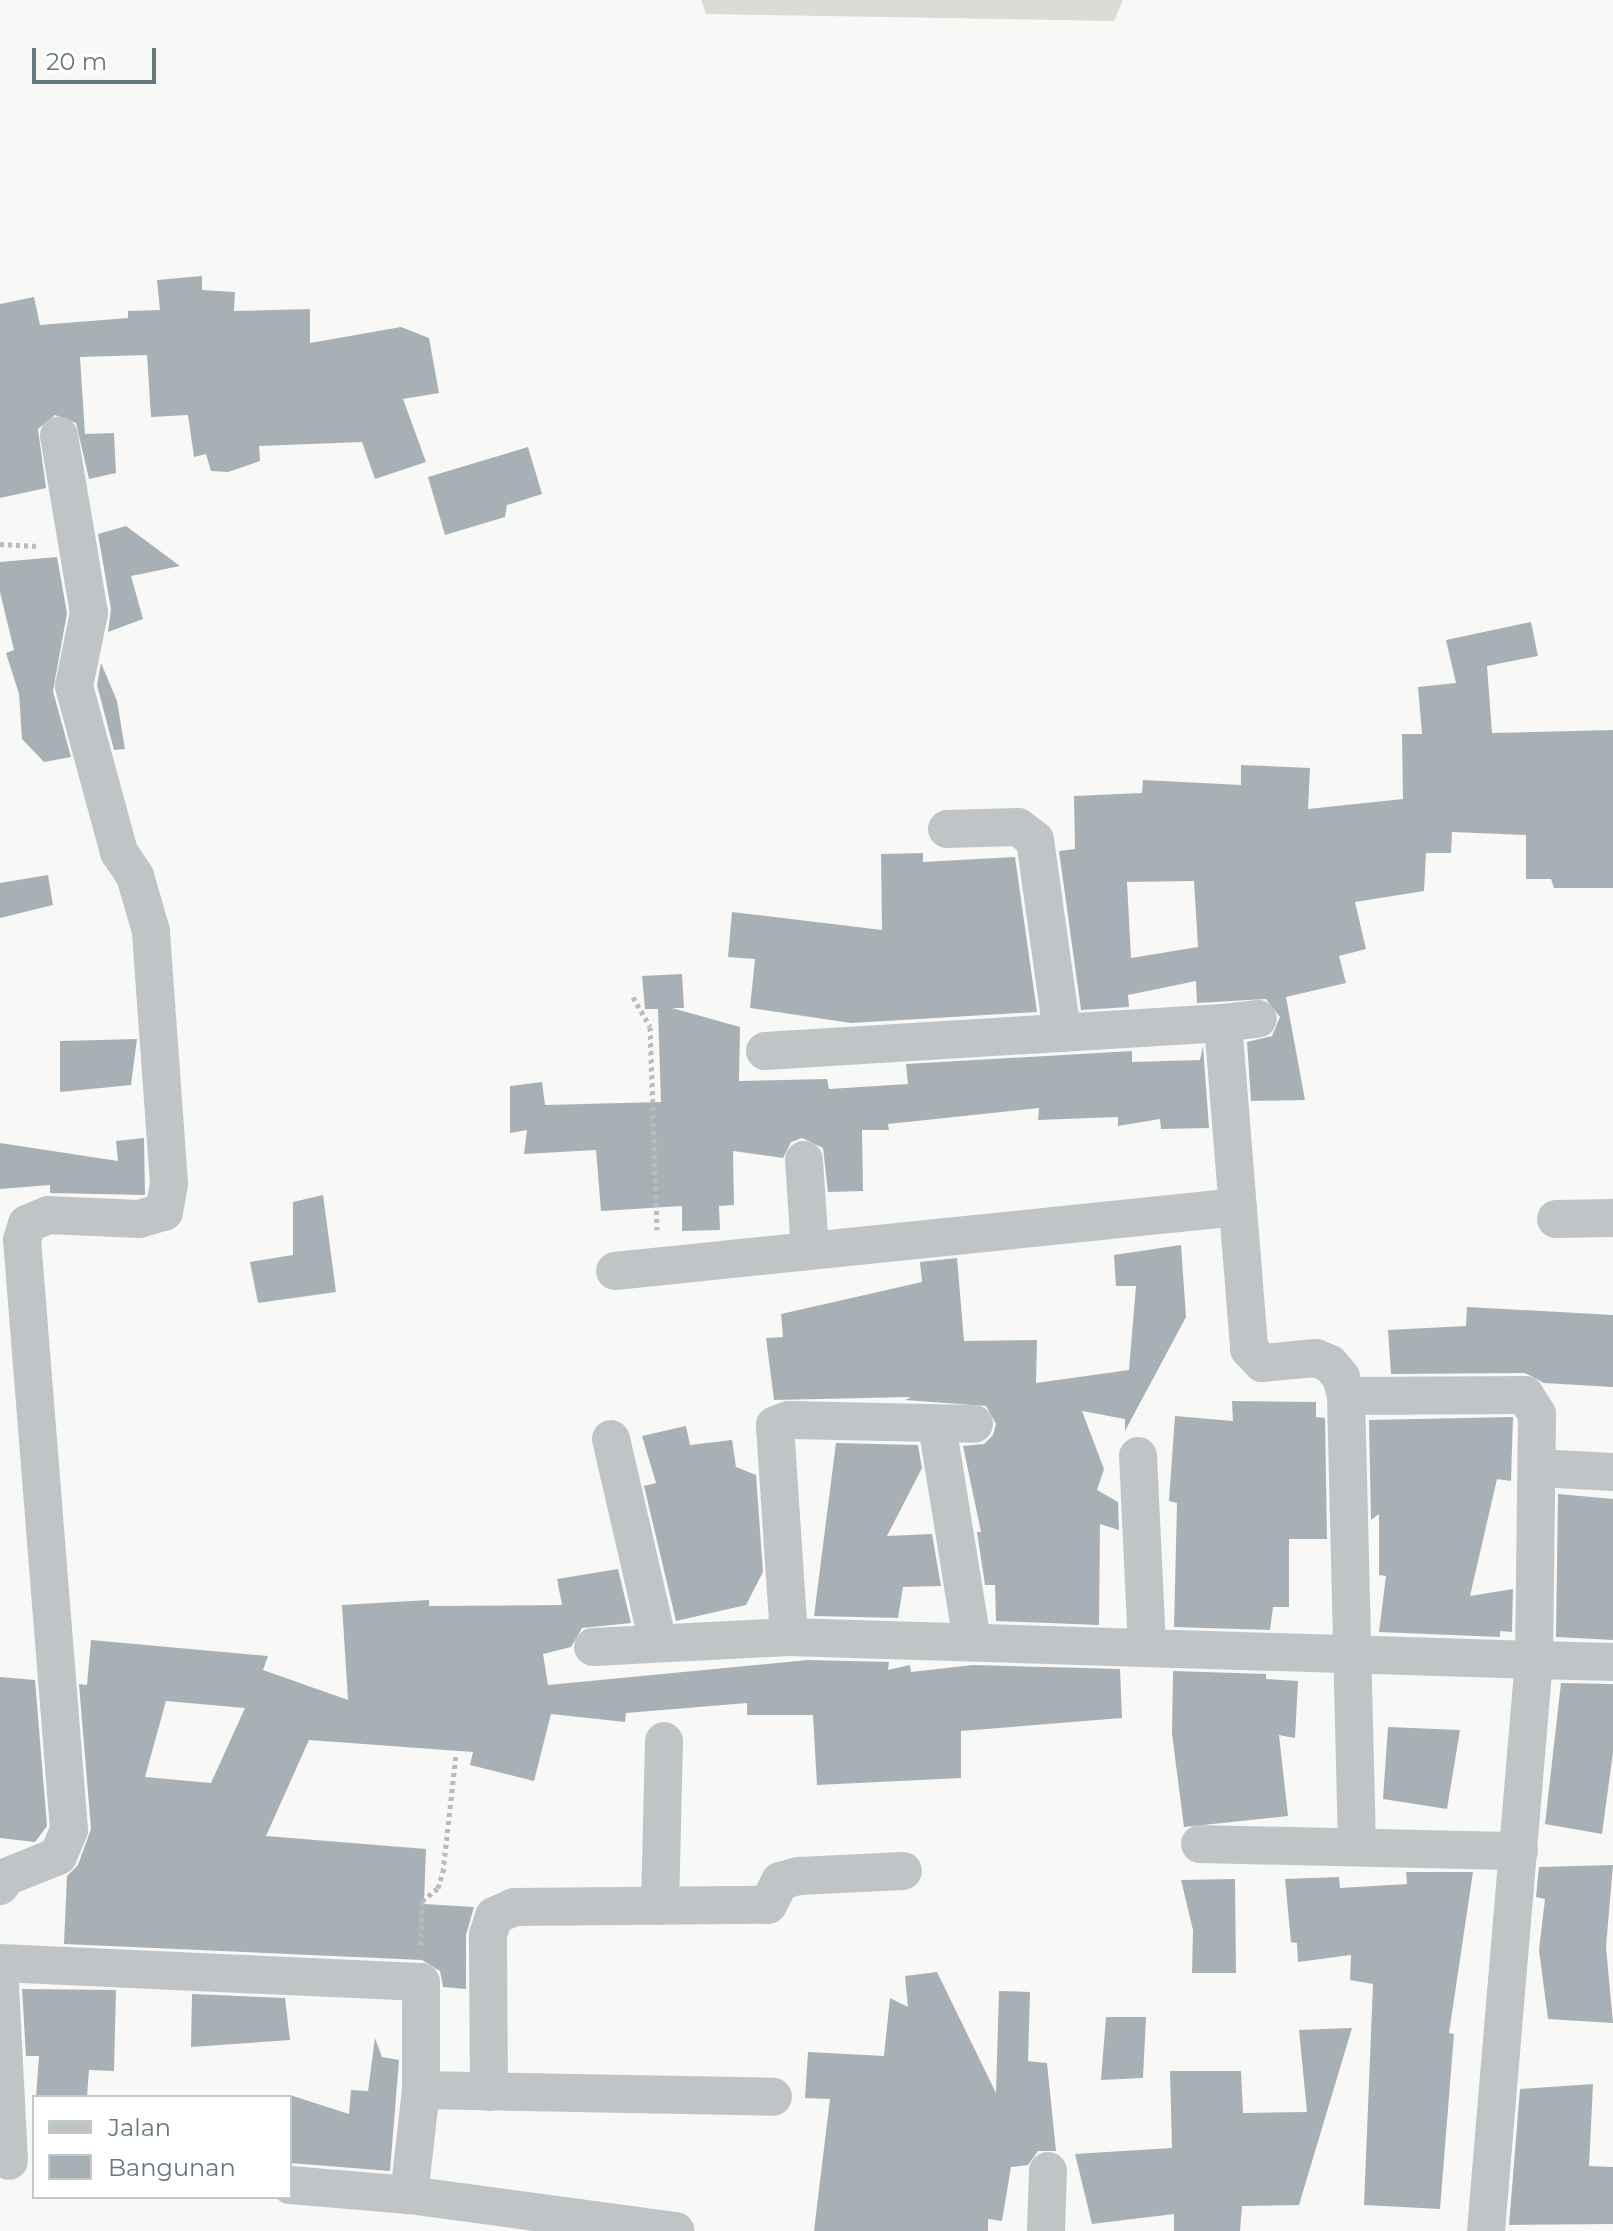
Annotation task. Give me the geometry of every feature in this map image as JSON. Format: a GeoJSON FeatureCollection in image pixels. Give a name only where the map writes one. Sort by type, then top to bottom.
{"type":"FeatureCollection","features":[{"type":"Feature","properties":{"kind":"street"},"geometry":{"type":"LineString","coordinates":[[0,1886],[6,1877],[58,1856],[69,1830],[22,1240],[27,1224],[48,1215],[139,1219],[164,1212],[169,1184],[151,931],[135,876],[119,852],[74,686],[89,613],[59,436]]}},
{"type":"Feature","properties":{"kind":"street"},"geometry":{"type":"LineString","coordinates":[[947,829],[1018,827],[1035,840],[1062,1033]]}},
{"type":"Feature","properties":{"kind":"street"},"geometry":{"type":"LineString","coordinates":[[765,1051],[1240,1021],[1238,1207],[1253,1358],[1262,1363],[1316,1358],[1336,1370],[1346,1396],[1355,1656],[1357,1845]]}},
{"type":"Feature","properties":{"kind":"street"},"geometry":{"type":"LineString","coordinates":[[804,1160],[810,1250]]}},
{"type":"Feature","properties":{"kind":"street"},"geometry":{"type":"LineString","coordinates":[[615,1271],[1238,1207]]}},
{"type":"Feature","properties":{"kind":"street"},"geometry":{"type":"LineString","coordinates":[[1556,1219],[1613,1218]]}},
{"type":"Feature","properties":{"kind":"street"},"geometry":{"type":"LineString","coordinates":[[1346,1396],[1525,1395],[1537,1414],[1534,1660],[1486,2231]]}},
{"type":"Feature","properties":{"kind":"street"},"geometry":{"type":"LineString","coordinates":[[789,1637],[775,1425],[789,1420],[974,1424]]}},
{"type":"Feature","properties":{"kind":"street"},"geometry":{"type":"LineString","coordinates":[[937,1425],[972,1640]]}},
{"type":"Feature","properties":{"kind":"street"},"geometry":{"type":"LineString","coordinates":[[611,1439],[658,1642]]}},
{"type":"Feature","properties":{"kind":"street"},"geometry":{"type":"LineString","coordinates":[[1138,1456],[1147,1646]]}},
{"type":"Feature","properties":{"kind":"street"},"geometry":{"type":"LineString","coordinates":[[1538,1468],[1613,1472]]}},
{"type":"Feature","properties":{"kind":"street"},"geometry":{"type":"LineString","coordinates":[[593,1647],[789,1637],[972,1640],[1355,1656],[1613,1662]]}},
{"type":"Feature","properties":{"kind":"street"},"geometry":{"type":"LineString","coordinates":[[660,1906],[664,1741]]}},
{"type":"Feature","properties":{"kind":"street"},"geometry":{"type":"LineString","coordinates":[[1200,1844],[1357,1845],[1519,1851]]}},
{"type":"Feature","properties":{"kind":"street"},"geometry":{"type":"LineString","coordinates":[[489,2092],[488,1935],[494,1916],[514,1907],[768,1905],[780,1881],[799,1876],[903,1871]]}},
{"type":"Feature","properties":{"kind":"street"},"geometry":{"type":"LineString","coordinates":[[0,1963],[421,1982],[421,2090],[409,2195]]}},
{"type":"Feature","properties":{"kind":"street"},"geometry":{"type":"LineString","coordinates":[[0,1984],[14,2162]]}},
{"type":"Feature","properties":{"kind":"street"},"geometry":{"type":"LineString","coordinates":[[421,2090],[773,2097]]}},
{"type":"Feature","properties":{"kind":"street"},"geometry":{"type":"LineString","coordinates":[[1046,2231],[1048,2171]]}},
{"type":"Feature","properties":{"kind":"street"},"geometry":{"type":"LineString","coordinates":[[292,2185],[409,2195],[676,2231]]}},
{"type":"Feature","properties":{"kind":"path"},"geometry":{"type":"LineString","coordinates":[[633,997],[650,1027],[659,1267]]}},
{"type":"Feature","properties":{"kind":"path"},"geometry":{"type":"LineString","coordinates":[[421,1982],[422,1901],[438,1888],[443,1872],[456,1754]]}},
{"type":"Feature","properties":{"kind":"shaded area"},"geometry":{"type":"Polygon","coordinates":[[[701,0],[1123,0],[1114,21],[706,14],[701,0]]]}},
{"type":"Feature","properties":{"kind":"building"},"geometry":{"type":"Polygon","coordinates":[[[202,276],[202,290],[235,292],[234,311],[310,309],[310,343],[401,327],[429,338],[439,393],[403,399],[426,462],[375,479],[362,442],[259,446],[260,461],[228,472],[211,471],[206,454],[194,457],[188,415],[151,417],[147,355],[80,357],[85,434],[114,433],[116,473],[89,479],[76,423],[55,415],[38,429],[46,488],[0,498],[0,304],[34,297],[40,325],[128,318],[128,311],[160,310],[157,280],[202,276]]]}},
{"type":"Feature","properties":{"kind":"building"},"geometry":{"type":"Polygon","coordinates":[[[528,447],[542,494],[507,505],[505,517],[445,535],[428,477],[528,447]]]}},
{"type":"Feature","properties":{"kind":"building"},"geometry":{"type":"Polygon","coordinates":[[[126,526],[180,566],[131,576],[143,619],[108,632],[111,609],[98,534],[126,526]]]}},
{"type":"Feature","properties":{"kind":"building"},"geometry":{"type":"Polygon","coordinates":[[[57,557],[67,613],[53,691],[71,757],[44,762],[22,739],[19,694],[6,653],[14,650],[0,592],[0,562],[57,557]]]}},
{"type":"Feature","properties":{"kind":"building"},"geometry":{"type":"Polygon","coordinates":[[[1531,622],[1538,656],[1487,666],[1492,733],[1613,730],[1613,888],[1554,888],[1551,879],[1526,879],[1526,835],[1452,832],[1451,853],[1426,853],[1424,891],[1355,902],[1366,949],[1339,956],[1346,983],[1286,997],[1305,1100],[1251,1101],[1247,1042],[1272,1036],[1280,1017],[1266,999],[1197,1003],[1196,981],[1128,995],[1129,1007],[1081,1010],[1059,851],[1075,849],[1074,796],[1142,793],[1143,780],[1241,785],[1241,765],[1310,768],[1308,809],[1403,799],[1402,734],[1422,734],[1418,687],[1456,683],[1446,640],[1531,622]],[[1194,881],[1127,882],[1131,958],[1198,947],[1194,881]]]}},
{"type":"Feature","properties":{"kind":"building"},"geometry":{"type":"Polygon","coordinates":[[[101,663],[117,701],[125,749],[114,750],[97,685],[101,663]]]}},
{"type":"Feature","properties":{"kind":"building"},"geometry":{"type":"Polygon","coordinates":[[[923,853],[923,862],[1015,857],[1037,1012],[851,1023],[750,1008],[755,959],[728,957],[732,912],[882,930],[881,854],[923,853]]]}},
{"type":"Feature","properties":{"kind":"building"},"geometry":{"type":"Polygon","coordinates":[[[48,875],[53,905],[0,918],[0,883],[48,875]]]}},
{"type":"Feature","properties":{"kind":"building"},"geometry":{"type":"Polygon","coordinates":[[[682,974],[684,1008],[672,1008],[740,1027],[739,1081],[827,1079],[829,1089],[908,1084],[906,1064],[1132,1051],[1132,1062],[1200,1060],[1203,1046],[1209,1128],[1161,1129],[1160,1119],[1118,1126],[1118,1117],[1038,1120],[1039,1108],[888,1124],[889,1130],[862,1130],[863,1191],[828,1192],[823,1148],[802,1138],[791,1142],[783,1158],[733,1151],[734,1205],[719,1206],[720,1230],[682,1231],[682,1206],[601,1211],[596,1150],[524,1154],[527,1130],[510,1133],[510,1086],[542,1082],[545,1105],[661,1102],[658,1009],[645,1009],[642,976],[682,974]]]}},
{"type":"Feature","properties":{"kind":"building"},"geometry":{"type":"Polygon","coordinates":[[[137,1039],[131,1085],[60,1092],[60,1041],[137,1039]]]}},
{"type":"Feature","properties":{"kind":"building"},"geometry":{"type":"Polygon","coordinates":[[[144,1138],[145,1195],[50,1193],[50,1185],[0,1189],[0,1143],[118,1161],[116,1141],[144,1138]]]}},
{"type":"Feature","properties":{"kind":"building"},"geometry":{"type":"Polygon","coordinates":[[[323,1195],[336,1292],[258,1303],[250,1262],[293,1255],[293,1202],[323,1195]]]}},
{"type":"Feature","properties":{"kind":"building"},"geometry":{"type":"Polygon","coordinates":[[[1181,1245],[1186,1317],[1125,1431],[1125,1419],[1082,1411],[1104,1469],[1097,1490],[1118,1502],[1119,1530],[1100,1524],[1099,1625],[996,1621],[995,1585],[985,1585],[977,1532],[981,1532],[963,1446],[984,1444],[993,1435],[996,1424],[986,1406],[905,1400],[911,1397],[774,1400],[766,1338],[783,1337],[781,1314],[922,1282],[920,1262],[957,1258],[964,1341],[1037,1340],[1036,1383],[1129,1370],[1136,1286],[1116,1286],[1114,1255],[1181,1245]]]}},
{"type":"Feature","properties":{"kind":"building"},"geometry":{"type":"Polygon","coordinates":[[[1467,1307],[1613,1315],[1613,1387],[1544,1383],[1525,1373],[1391,1374],[1388,1330],[1466,1326],[1467,1307]]]}},
{"type":"Feature","properties":{"kind":"building"},"geometry":{"type":"Polygon","coordinates":[[[1232,1401],[1316,1402],[1316,1417],[1325,1418],[1327,1539],[1289,1539],[1289,1607],[1273,1607],[1270,1630],[1174,1627],[1177,1503],[1169,1501],[1175,1416],[1233,1421],[1232,1401]]]}},
{"type":"Feature","properties":{"kind":"building"},"geometry":{"type":"Polygon","coordinates":[[[1513,1417],[1511,1481],[1497,1479],[1470,1596],[1513,1589],[1512,1632],[1500,1631],[1500,1637],[1379,1632],[1386,1576],[1379,1575],[1379,1514],[1371,1520],[1369,1420],[1513,1417]]]}},
{"type":"Feature","properties":{"kind":"building"},"geometry":{"type":"Polygon","coordinates":[[[686,1426],[690,1445],[732,1440],[736,1467],[756,1475],[763,1572],[746,1605],[676,1621],[644,1486],[656,1483],[642,1436],[686,1426]]]}},
{"type":"Feature","properties":{"kind":"building"},"geometry":{"type":"Polygon","coordinates":[[[836,1443],[918,1445],[922,1468],[887,1536],[932,1534],[941,1586],[903,1587],[898,1618],[814,1616],[836,1443]]]}},
{"type":"Feature","properties":{"kind":"building"},"geometry":{"type":"Polygon","coordinates":[[[1558,1494],[1613,1499],[1613,1640],[1556,1637],[1558,1494]]]}},
{"type":"Feature","properties":{"kind":"building"},"geometry":{"type":"Polygon","coordinates":[[[618,1569],[631,1623],[582,1628],[571,1647],[543,1654],[548,1685],[808,1660],[889,1662],[888,1670],[910,1665],[911,1672],[973,1665],[1120,1669],[1122,1718],[961,1731],[961,1778],[817,1785],[813,1715],[747,1715],[747,1703],[626,1713],[625,1722],[551,1714],[534,1781],[470,1765],[473,1752],[309,1740],[266,1836],[426,1849],[424,1904],[474,1907],[466,1935],[466,1989],[443,1987],[440,1971],[422,1960],[64,1944],[67,1876],[78,1865],[91,1829],[79,1684],[87,1685],[91,1640],[268,1656],[263,1670],[348,1700],[342,1605],[429,1600],[429,1606],[562,1605],[557,1579],[618,1569]],[[166,1701],[145,1777],[211,1783],[245,1708],[166,1701]]]}},
{"type":"Feature","properties":{"kind":"building"},"geometry":{"type":"Polygon","coordinates":[[[1173,1671],[1266,1674],[1266,1679],[1298,1681],[1295,1738],[1279,1735],[1288,1816],[1184,1827],[1172,1734],[1173,1671]]]}},
{"type":"Feature","properties":{"kind":"building"},"geometry":{"type":"Polygon","coordinates":[[[0,1677],[35,1680],[47,1826],[35,1842],[0,1838],[0,1677]]]}},
{"type":"Feature","properties":{"kind":"building"},"geometry":{"type":"Polygon","coordinates":[[[1561,1683],[1613,1684],[1613,1752],[1602,1834],[1545,1824],[1561,1683]]]}},
{"type":"Feature","properties":{"kind":"building"},"geometry":{"type":"Polygon","coordinates":[[[1388,1727],[1460,1730],[1447,1809],[1383,1799],[1388,1727]]]}},
{"type":"Feature","properties":{"kind":"building"},"geometry":{"type":"Polygon","coordinates":[[[1613,1865],[1606,1947],[1613,2023],[1548,2019],[1539,1950],[1545,1899],[1536,1897],[1539,1867],[1613,1865]]]}},
{"type":"Feature","properties":{"kind":"building"},"geometry":{"type":"Polygon","coordinates":[[[1406,1872],[1473,1872],[1449,2033],[1454,2034],[1440,2209],[1364,2205],[1373,1984],[1350,1980],[1351,1955],[1298,1962],[1297,1943],[1291,1942],[1285,1879],[1339,1877],[1340,1888],[1407,1884],[1406,1872]]]}},
{"type":"Feature","properties":{"kind":"building"},"geometry":{"type":"Polygon","coordinates":[[[1235,1879],[1236,1973],[1192,1973],[1193,1930],[1181,1880],[1235,1879]]]}},
{"type":"Feature","properties":{"kind":"building"},"geometry":{"type":"Polygon","coordinates":[[[937,1972],[996,2093],[999,1991],[1030,1992],[1028,2061],[1047,2063],[1056,2151],[1038,2151],[1028,2165],[1011,2167],[1002,2221],[988,2219],[988,2231],[814,2231],[830,2099],[805,2098],[808,2052],[884,2056],[890,1998],[908,2007],[905,1976],[937,1972]]]}},
{"type":"Feature","properties":{"kind":"building"},"geometry":{"type":"Polygon","coordinates":[[[22,1989],[116,1990],[114,2071],[89,2070],[87,2095],[36,2095],[39,2056],[26,2056],[22,1989]]]}},
{"type":"Feature","properties":{"kind":"building"},"geometry":{"type":"Polygon","coordinates":[[[192,1994],[285,1998],[290,2040],[191,2047],[192,1994]]]}},
{"type":"Feature","properties":{"kind":"building"},"geometry":{"type":"Polygon","coordinates":[[[1106,2017],[1146,2017],[1143,2078],[1101,2080],[1106,2017]]]}},
{"type":"Feature","properties":{"kind":"building"},"geometry":{"type":"Polygon","coordinates":[[[1352,2028],[1299,2205],[1242,2206],[1240,2231],[1174,2231],[1174,2214],[1092,2224],[1075,2154],[1172,2148],[1170,2071],[1241,2071],[1243,2113],[1307,2112],[1299,2030],[1352,2028]]]}},
{"type":"Feature","properties":{"kind":"building"},"geometry":{"type":"Polygon","coordinates":[[[375,2038],[382,2057],[399,2060],[390,2171],[292,2163],[292,2096],[349,2114],[351,2090],[368,2091],[375,2038]]]}},
{"type":"Feature","properties":{"kind":"building"},"geometry":{"type":"Polygon","coordinates":[[[1593,2084],[1589,2166],[1613,2167],[1613,2224],[1509,2225],[1520,2089],[1593,2084]]]}}]}
